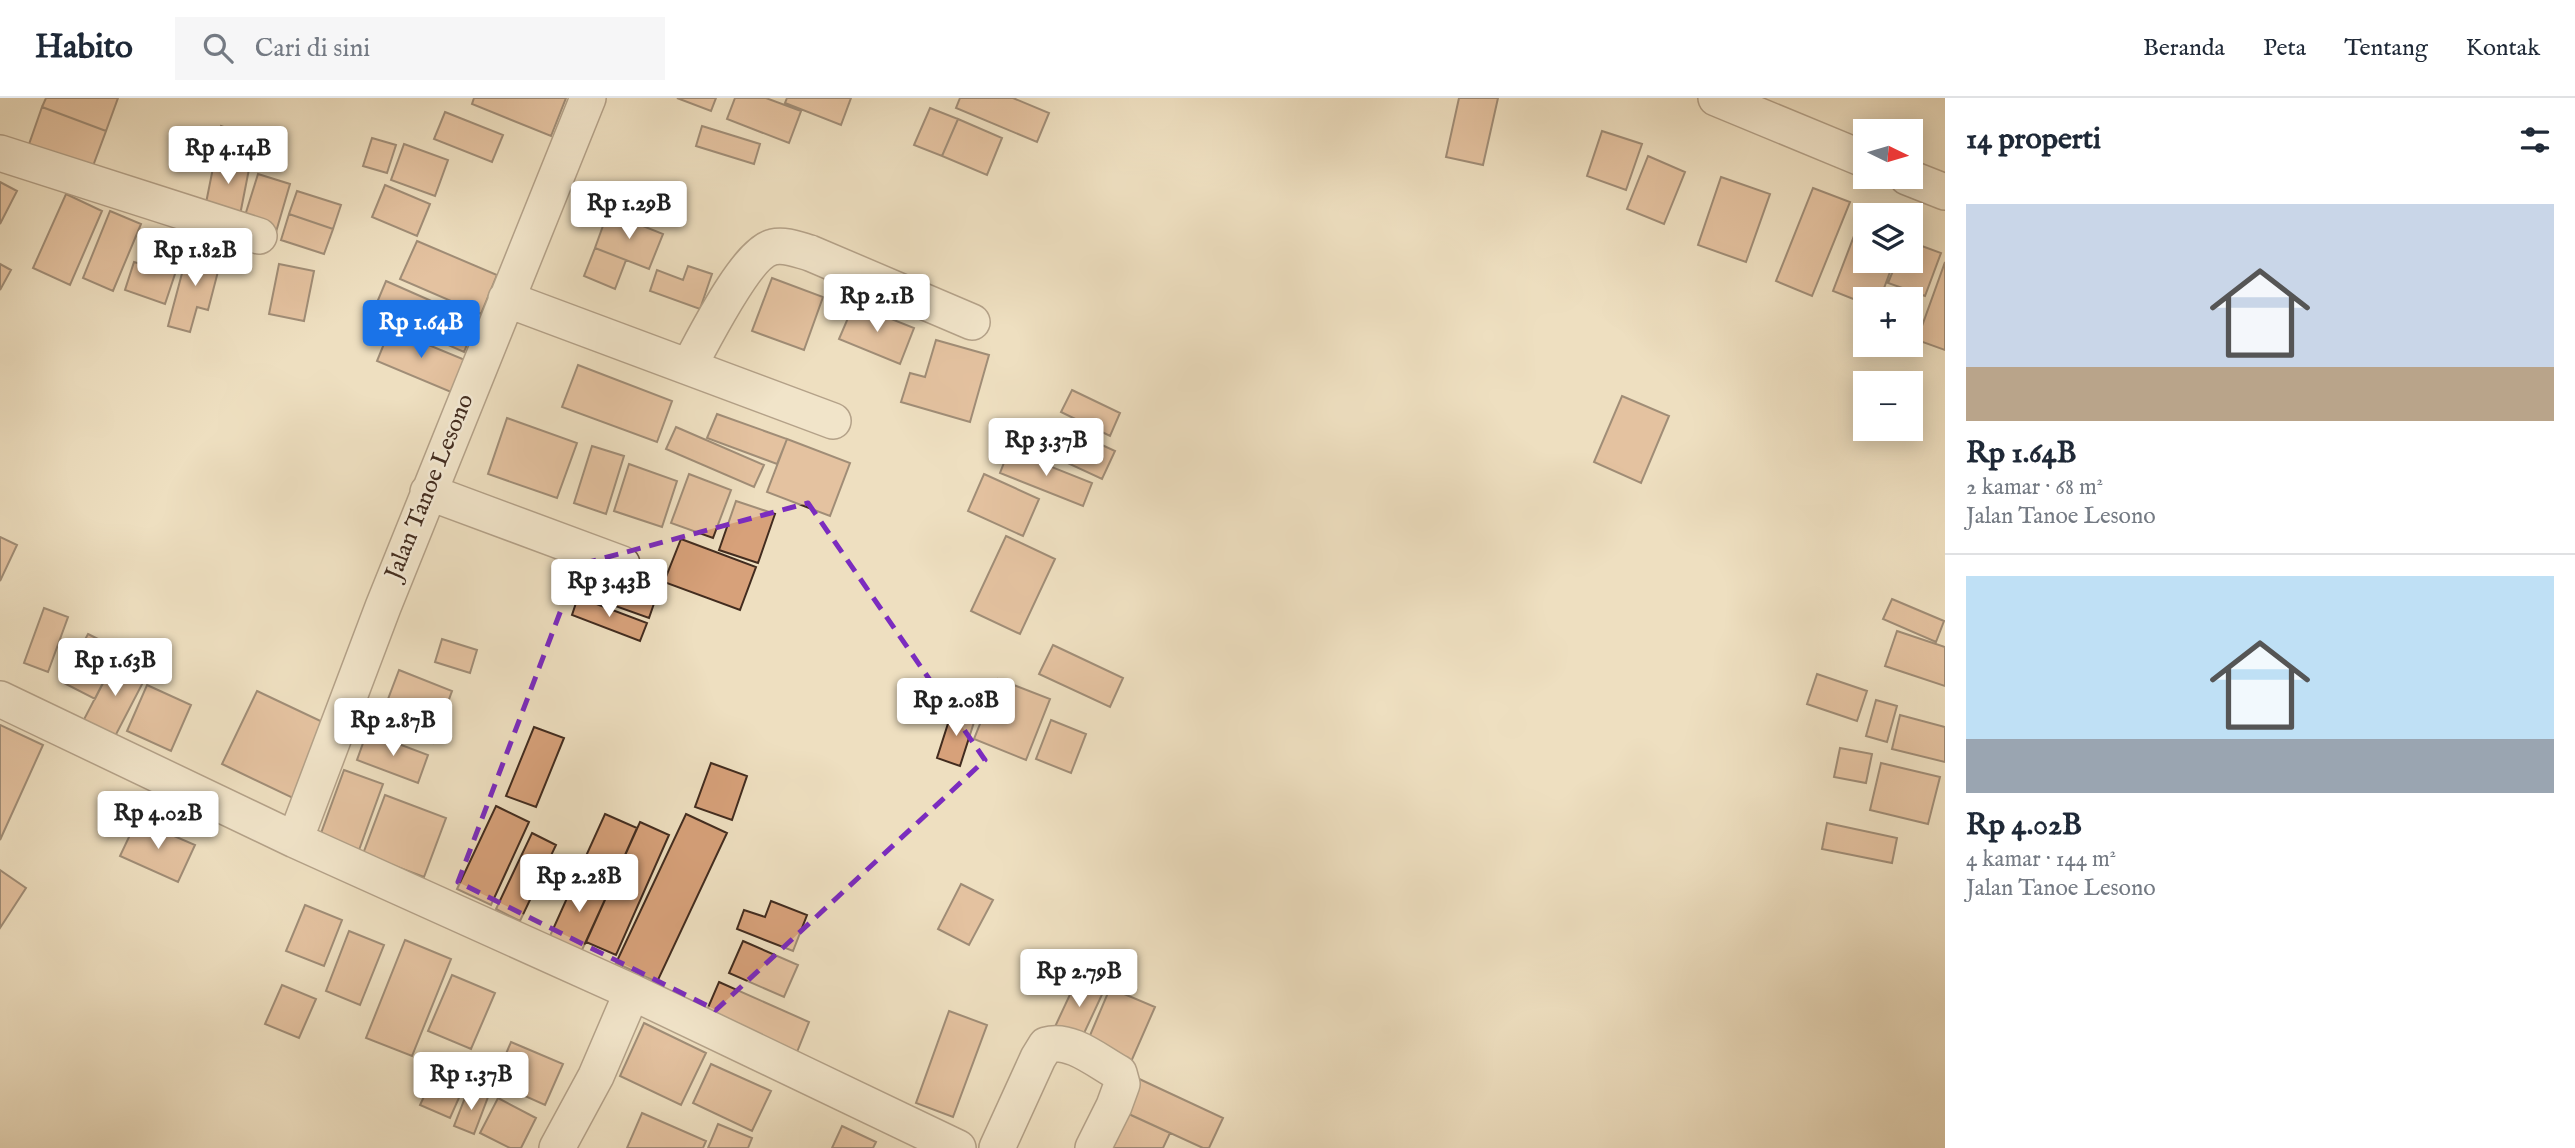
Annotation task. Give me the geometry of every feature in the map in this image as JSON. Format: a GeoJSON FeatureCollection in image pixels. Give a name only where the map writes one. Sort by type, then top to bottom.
{"type":"FeatureCollection","features":[{"type":"Feature","properties":{"kind":"street","name":"Jalan Tanoe Lesono"},"geometry":{"type":"LineString","coordinates":[[295,841],[429,492],[588,98]]}},
{"type":"Feature","properties":{"kind":"street"},"geometry":{"type":"LineString","coordinates":[[1716,98],[1853,155]]}},
{"type":"Feature","properties":{"kind":"street"},"geometry":{"type":"LineString","coordinates":[[0,153],[259,236]]}},
{"type":"Feature","properties":{"kind":"street"},"geometry":{"type":"LineString","coordinates":[[1923,183],[1945,192]]}},
{"type":"Feature","properties":{"kind":"street"},"geometry":{"type":"LineString","coordinates":[[689,366],[734,285],[761,253],[774,247],[790,247],[810,253],[972,322]]}},
{"type":"Feature","properties":{"kind":"street"},"geometry":{"type":"LineString","coordinates":[[506,299],[833,421]]}},
{"type":"Feature","properties":{"kind":"street"},"geometry":{"type":"LineString","coordinates":[[429,492],[622,564]]}},
{"type":"Feature","properties":{"kind":"street"},"geometry":{"type":"LineString","coordinates":[[0,699],[194,790],[295,841],[632,992],[958,1148]]}},
{"type":"Feature","properties":{"kind":"street"},"geometry":{"type":"LineString","coordinates":[[557,1148],[596,1076],[632,992]]}},
{"type":"Feature","properties":{"kind":"street"},"geometry":{"type":"LineString","coordinates":[[997,1148],[1038,1058],[1046,1045],[1058,1042],[1069,1045],[1119,1073],[1122,1084],[1114,1107],[1093,1148]]}},
{"type":"Feature","properties":{"kind":"highlighted area"},"geometry":{"type":"Polygon","coordinates":[[[808,503],[985,760],[716,1010],[458,882],[578,565],[808,503]]]}},
{"type":"Feature","properties":{"kind":"building"},"geometry":{"type":"Polygon","coordinates":[[[46,98],[118,98],[106,131],[42,107],[46,98]]]}},
{"type":"Feature","properties":{"kind":"building"},"geometry":{"type":"Polygon","coordinates":[[[474,98],[566,98],[551,136],[472,104],[474,98]]]}},
{"type":"Feature","properties":{"kind":"building"},"geometry":{"type":"Polygon","coordinates":[[[677,98],[716,98],[711,111],[677,98]]]}},
{"type":"Feature","properties":{"kind":"building"},"geometry":{"type":"Polygon","coordinates":[[[735,98],[766,98],[801,111],[789,143],[727,119],[735,98]]]}},
{"type":"Feature","properties":{"kind":"building"},"geometry":{"type":"Polygon","coordinates":[[[787,98],[851,98],[841,125],[785,103],[787,98]]]}},
{"type":"Feature","properties":{"kind":"building"},"geometry":{"type":"Polygon","coordinates":[[[960,98],[1013,98],[1049,113],[1037,142],[956,108],[960,98]]]}},
{"type":"Feature","properties":{"kind":"building"},"geometry":{"type":"Polygon","coordinates":[[[1459,98],[1498,98],[1483,165],[1446,157],[1459,98]]]}},
{"type":"Feature","properties":{"kind":"building"},"geometry":{"type":"Polygon","coordinates":[[[42,107],[106,131],[90,174],[27,150],[42,107]]]}},
{"type":"Feature","properties":{"kind":"building"},"geometry":{"type":"Polygon","coordinates":[[[930,108],[958,119],[942,156],[914,145],[930,108]]]}},
{"type":"Feature","properties":{"kind":"building"},"geometry":{"type":"Polygon","coordinates":[[[445,112],[503,135],[492,162],[434,139],[445,112]]]}},
{"type":"Feature","properties":{"kind":"building"},"geometry":{"type":"Polygon","coordinates":[[[958,119],[1002,138],[987,175],[942,156],[958,119]]]}},
{"type":"Feature","properties":{"kind":"building"},"geometry":{"type":"Polygon","coordinates":[[[221,126],[260,141],[254,158],[215,144],[221,126]]]}},
{"type":"Feature","properties":{"kind":"building"},"geometry":{"type":"Polygon","coordinates":[[[702,126],[760,144],[754,164],[696,146],[702,126]]]}},
{"type":"Feature","properties":{"kind":"building"},"geometry":{"type":"Polygon","coordinates":[[[1602,131],[1642,144],[1626,190],[1587,176],[1602,131]]]}},
{"type":"Feature","properties":{"kind":"building"},"geometry":{"type":"Polygon","coordinates":[[[372,138],[396,145],[387,173],[363,166],[372,138]]]}},
{"type":"Feature","properties":{"kind":"building"},"geometry":{"type":"Polygon","coordinates":[[[404,144],[448,160],[435,196],[391,180],[404,144]]]}},
{"type":"Feature","properties":{"kind":"building"},"geometry":{"type":"Polygon","coordinates":[[[1648,156],[1685,172],[1664,224],[1627,209],[1648,156]]]}},
{"type":"Feature","properties":{"kind":"building"},"geometry":{"type":"Polygon","coordinates":[[[215,158],[250,164],[240,215],[205,208],[215,158]]]}},
{"type":"Feature","properties":{"kind":"building"},"geometry":{"type":"Polygon","coordinates":[[[258,174],[290,184],[276,232],[243,222],[258,174]]]}},
{"type":"Feature","properties":{"kind":"building"},"geometry":{"type":"Polygon","coordinates":[[[1721,177],[1770,194],[1746,262],[1698,245],[1721,177]]]}},
{"type":"Feature","properties":{"kind":"building"},"geometry":{"type":"Polygon","coordinates":[[[0,182],[17,191],[0,224],[0,182]]]}},
{"type":"Feature","properties":{"kind":"building"},"geometry":{"type":"Polygon","coordinates":[[[385,185],[430,204],[417,236],[372,217],[385,185]]]}},
{"type":"Feature","properties":{"kind":"building"},"geometry":{"type":"Polygon","coordinates":[[[1813,188],[1850,202],[1812,296],[1776,281],[1813,188]]]}},
{"type":"Feature","properties":{"kind":"building"},"geometry":{"type":"Polygon","coordinates":[[[297,191],[341,205],[333,229],[289,214],[297,191]]]}},
{"type":"Feature","properties":{"kind":"building"},"geometry":{"type":"Polygon","coordinates":[[[66,194],[102,211],[70,285],[33,268],[66,194]]]}},
{"type":"Feature","properties":{"kind":"building"},"geometry":{"type":"Polygon","coordinates":[[[110,211],[141,224],[113,291],[83,278],[110,211]]]}},
{"type":"Feature","properties":{"kind":"building"},"geometry":{"type":"Polygon","coordinates":[[[608,212],[663,234],[649,269],[595,248],[608,212]]]}},
{"type":"Feature","properties":{"kind":"building"},"geometry":{"type":"Polygon","coordinates":[[[289,214],[333,229],[324,254],[281,240],[289,214]]]}},
{"type":"Feature","properties":{"kind":"building"},"geometry":{"type":"Polygon","coordinates":[[[154,234],[185,244],[165,304],[125,290],[134,262],[144,265],[154,234]]]}},
{"type":"Feature","properties":{"kind":"building"},"geometry":{"type":"Polygon","coordinates":[[[1853,238],[1853,273],[1890,273],[1884,287],[1853,287],[1853,299],[1833,291],[1853,238]]]}},
{"type":"Feature","properties":{"kind":"building"},"geometry":{"type":"Polygon","coordinates":[[[417,241],[497,275],[481,314],[400,279],[417,241]]]}},
{"type":"Feature","properties":{"kind":"building"},"geometry":{"type":"Polygon","coordinates":[[[1923,246],[1941,253],[1925,296],[1923,287],[1899,287],[1888,283],[1892,273],[1923,273],[1923,246]]]}},
{"type":"Feature","properties":{"kind":"building"},"geometry":{"type":"Polygon","coordinates":[[[189,247],[222,256],[208,310],[197,307],[190,332],[168,326],[189,247]]]}},
{"type":"Feature","properties":{"kind":"building"},"geometry":{"type":"Polygon","coordinates":[[[595,248],[626,260],[615,289],[584,276],[595,248]]]}},
{"type":"Feature","properties":{"kind":"building"},"geometry":{"type":"Polygon","coordinates":[[[1945,262],[1945,350],[1923,342],[1923,323],[1945,262]]]}},
{"type":"Feature","properties":{"kind":"building"},"geometry":{"type":"Polygon","coordinates":[[[0,264],[11,270],[0,290],[0,264]]]}},
{"type":"Feature","properties":{"kind":"building"},"geometry":{"type":"Polygon","coordinates":[[[279,264],[314,271],[304,321],[269,314],[279,264]]]}},
{"type":"Feature","properties":{"kind":"building"},"geometry":{"type":"Polygon","coordinates":[[[688,266],[712,274],[700,309],[650,291],[657,270],[683,280],[688,266]]]}},
{"type":"Feature","properties":{"kind":"building"},"geometry":{"type":"Polygon","coordinates":[[[772,278],[823,297],[804,350],[752,331],[772,278]]]}},
{"type":"Feature","properties":{"kind":"building"},"geometry":{"type":"Polygon","coordinates":[[[386,281],[477,321],[464,352],[373,312],[386,281]]]}},
{"type":"Feature","properties":{"kind":"building"},"geometry":{"type":"Polygon","coordinates":[[[854,304],[914,328],[900,364],[839,339],[854,304]]]}},
{"type":"Feature","properties":{"kind":"building"},"geometry":{"type":"Polygon","coordinates":[[[390,329],[465,360],[451,392],[377,361],[390,329]]]}},
{"type":"Feature","properties":{"kind":"building"},"geometry":{"type":"Polygon","coordinates":[[[936,340],[989,355],[970,422],[901,402],[910,373],[925,377],[936,340]]]}},
{"type":"Feature","properties":{"kind":"building"},"geometry":{"type":"Polygon","coordinates":[[[578,365],[672,401],[657,442],[562,407],[578,365]]]}},
{"type":"Feature","properties":{"kind":"building"},"geometry":{"type":"Polygon","coordinates":[[[1072,390],[1120,413],[1110,436],[1061,412],[1072,390]]]}},
{"type":"Feature","properties":{"kind":"building"},"geometry":{"type":"Polygon","coordinates":[[[1622,396],[1669,416],[1641,483],[1594,462],[1622,396]]]}},
{"type":"Feature","properties":{"kind":"building"},"geometry":{"type":"Polygon","coordinates":[[[717,414],[787,439],[777,464],[707,438],[717,414]]]}},
{"type":"Feature","properties":{"kind":"building"},"geometry":{"type":"Polygon","coordinates":[[[507,418],[577,443],[557,498],[488,474],[507,418]]]}},
{"type":"Feature","properties":{"kind":"building"},"geometry":{"type":"Polygon","coordinates":[[[1059,425],[1115,451],[1102,479],[1046,453],[1059,425]]]}},
{"type":"Feature","properties":{"kind":"building"},"geometry":{"type":"Polygon","coordinates":[[[676,427],[764,465],[754,487],[666,449],[676,427]]]}},
{"type":"Feature","properties":{"kind":"building"},"geometry":{"type":"Polygon","coordinates":[[[787,439],[850,463],[830,516],[767,492],[787,439]]]}},
{"type":"Feature","properties":{"kind":"building"},"geometry":{"type":"Polygon","coordinates":[[[592,446],[624,456],[606,514],[574,503],[592,446]]]}},
{"type":"Feature","properties":{"kind":"building"},"geometry":{"type":"Polygon","coordinates":[[[1009,450],[1092,483],[1083,506],[1000,473],[1009,450]]]}},
{"type":"Feature","properties":{"kind":"building"},"geometry":{"type":"Polygon","coordinates":[[[629,464],[677,481],[662,527],[614,511],[629,464]]]}},
{"type":"Feature","properties":{"kind":"building"},"geometry":{"type":"Polygon","coordinates":[[[689,474],[731,490],[713,538],[671,523],[689,474]]]}},
{"type":"Feature","properties":{"kind":"building"},"geometry":{"type":"Polygon","coordinates":[[[984,474],[1039,499],[1023,536],[968,511],[984,474]]]}},
{"type":"Feature","properties":{"kind":"building"},"geometry":{"type":"Polygon","coordinates":[[[736,501],[775,514],[758,563],[719,550],[736,501]]]}},
{"type":"Feature","properties":{"kind":"building"},"geometry":{"type":"Polygon","coordinates":[[[1006,536],[1055,559],[1020,634],[971,611],[1006,536]]]}},
{"type":"Feature","properties":{"kind":"building"},"geometry":{"type":"Polygon","coordinates":[[[0,537],[17,545],[0,581],[0,537]]]}},
{"type":"Feature","properties":{"kind":"building"},"geometry":{"type":"Polygon","coordinates":[[[681,539],[756,567],[740,610],[664,582],[681,539]]]}},
{"type":"Feature","properties":{"kind":"building"},"geometry":{"type":"Polygon","coordinates":[[[602,565],[660,586],[649,618],[590,597],[602,565]]]}},
{"type":"Feature","properties":{"kind":"building"},"geometry":{"type":"Polygon","coordinates":[[[578,597],[647,623],[640,641],[572,615],[578,597]]]}},
{"type":"Feature","properties":{"kind":"building"},"geometry":{"type":"Polygon","coordinates":[[[1892,599],[1944,621],[1936,642],[1883,619],[1892,599]]]}},
{"type":"Feature","properties":{"kind":"building"},"geometry":{"type":"Polygon","coordinates":[[[44,608],[68,617],[48,672],[24,663],[44,608]]]}},
{"type":"Feature","properties":{"kind":"building"},"geometry":{"type":"Polygon","coordinates":[[[1897,631],[1945,647],[1945,686],[1885,666],[1897,631]]]}},
{"type":"Feature","properties":{"kind":"building"},"geometry":{"type":"Polygon","coordinates":[[[88,634],[120,650],[95,699],[62,682],[88,634]]]}},
{"type":"Feature","properties":{"kind":"building"},"geometry":{"type":"Polygon","coordinates":[[[442,639],[477,650],[470,673],[435,662],[442,639]]]}},
{"type":"Feature","properties":{"kind":"building"},"geometry":{"type":"Polygon","coordinates":[[[1053,645],[1123,678],[1110,707],[1039,674],[1053,645]]]}},
{"type":"Feature","properties":{"kind":"building"},"geometry":{"type":"Polygon","coordinates":[[[120,650],[151,667],[110,746],[79,729],[120,650]]]}},
{"type":"Feature","properties":{"kind":"building"},"geometry":{"type":"Polygon","coordinates":[[[399,670],[452,691],[433,743],[379,723],[399,670]]]}},
{"type":"Feature","properties":{"kind":"building"},"geometry":{"type":"Polygon","coordinates":[[[1817,674],[1867,691],[1857,721],[1807,704],[1817,674]]]}},
{"type":"Feature","properties":{"kind":"building"},"geometry":{"type":"Polygon","coordinates":[[[998,679],[1050,699],[1026,760],[974,739],[998,679]]]}},
{"type":"Feature","properties":{"kind":"building"},"geometry":{"type":"Polygon","coordinates":[[[147,685],[191,705],[171,751],[127,731],[147,685]]]}},
{"type":"Feature","properties":{"kind":"building"},"geometry":{"type":"Polygon","coordinates":[[[257,691],[329,725],[295,799],[222,764],[257,691]]]}},
{"type":"Feature","properties":{"kind":"building"},"geometry":{"type":"Polygon","coordinates":[[[1876,700],[1897,706],[1887,742],[1866,736],[1876,700]]]}},
{"type":"Feature","properties":{"kind":"building"},"geometry":{"type":"Polygon","coordinates":[[[952,711],[975,719],[960,766],[937,758],[952,711]]]}},
{"type":"Feature","properties":{"kind":"building"},"geometry":{"type":"Polygon","coordinates":[[[1900,715],[1945,727],[1945,762],[1892,749],[1900,715]]]}},
{"type":"Feature","properties":{"kind":"building"},"geometry":{"type":"Polygon","coordinates":[[[1051,720],[1086,734],[1071,773],[1036,759],[1051,720]]]}},
{"type":"Feature","properties":{"kind":"building"},"geometry":{"type":"Polygon","coordinates":[[[0,725],[43,745],[0,840],[0,725]]]}},
{"type":"Feature","properties":{"kind":"building"},"geometry":{"type":"Polygon","coordinates":[[[534,727],[564,738],[536,807],[506,796],[534,727]]]}},
{"type":"Feature","properties":{"kind":"building"},"geometry":{"type":"Polygon","coordinates":[[[367,732],[428,755],[418,783],[357,760],[367,732]]]}},
{"type":"Feature","properties":{"kind":"building"},"geometry":{"type":"Polygon","coordinates":[[[1840,748],[1872,754],[1866,783],[1834,777],[1840,748]]]}},
{"type":"Feature","properties":{"kind":"building"},"geometry":{"type":"Polygon","coordinates":[[[711,763],[747,776],[732,820],[695,807],[711,763]]]}},
{"type":"Feature","properties":{"kind":"building"},"geometry":{"type":"Polygon","coordinates":[[[1881,763],[1940,777],[1928,824],[1870,810],[1881,763]]]}},
{"type":"Feature","properties":{"kind":"building"},"geometry":{"type":"Polygon","coordinates":[[[344,770],[383,784],[359,850],[320,836],[344,770]]]}},
{"type":"Feature","properties":{"kind":"building"},"geometry":{"type":"Polygon","coordinates":[[[385,795],[446,818],[424,877],[363,854],[385,795]]]}},
{"type":"Feature","properties":{"kind":"building"},"geometry":{"type":"Polygon","coordinates":[[[496,806],[529,822],[491,905],[457,889],[496,806]]]}},
{"type":"Feature","properties":{"kind":"building"},"geometry":{"type":"Polygon","coordinates":[[[605,814],[637,828],[613,882],[581,867],[605,814]]]}},
{"type":"Feature","properties":{"kind":"building"},"geometry":{"type":"Polygon","coordinates":[[[686,814],[727,833],[657,982],[616,963],[686,814]]]}},
{"type":"Feature","properties":{"kind":"building"},"geometry":{"type":"Polygon","coordinates":[[[137,820],[195,845],[178,882],[120,856],[137,820]]]}},
{"type":"Feature","properties":{"kind":"building"},"geometry":{"type":"Polygon","coordinates":[[[640,822],[669,835],[616,955],[586,942],[640,822]]]}},
{"type":"Feature","properties":{"kind":"building"},"geometry":{"type":"Polygon","coordinates":[[[1827,823],[1897,838],[1892,863],[1822,849],[1827,823]]]}},
{"type":"Feature","properties":{"kind":"building"},"geometry":{"type":"Polygon","coordinates":[[[532,833],[556,845],[520,921],[496,909],[532,833]]]}},
{"type":"Feature","properties":{"kind":"building"},"geometry":{"type":"Polygon","coordinates":[[[581,867],[613,882],[577,961],[545,947],[581,867]]]}},
{"type":"Feature","properties":{"kind":"building"},"geometry":{"type":"Polygon","coordinates":[[[0,870],[26,888],[0,928],[0,870]]]}},
{"type":"Feature","properties":{"kind":"building"},"geometry":{"type":"Polygon","coordinates":[[[961,884],[993,900],[969,945],[938,929],[961,884]]]}},
{"type":"Feature","properties":{"kind":"building"},"geometry":{"type":"Polygon","coordinates":[[[771,901],[807,915],[793,951],[737,929],[744,910],[765,917],[771,901]]]}},
{"type":"Feature","properties":{"kind":"building"},"geometry":{"type":"Polygon","coordinates":[[[305,905],[342,920],[324,966],[286,951],[305,905]]]}},
{"type":"Feature","properties":{"kind":"building"},"geometry":{"type":"Polygon","coordinates":[[[349,931],[384,945],[360,1005],[326,991],[349,931]]]}},
{"type":"Feature","properties":{"kind":"building"},"geometry":{"type":"Polygon","coordinates":[[[405,940],[451,959],[412,1056],[366,1038],[405,940]]]}},
{"type":"Feature","properties":{"kind":"building"},"geometry":{"type":"Polygon","coordinates":[[[743,941],[798,965],[784,997],[729,973],[743,941]]]}},
{"type":"Feature","properties":{"kind":"building"},"geometry":{"type":"Polygon","coordinates":[[[1080,973],[1106,986],[1079,1044],[1053,1031],[1080,973]]]}},
{"type":"Feature","properties":{"kind":"building"},"geometry":{"type":"Polygon","coordinates":[[[452,975],[495,993],[471,1049],[428,1031],[452,975]]]}},
{"type":"Feature","properties":{"kind":"building"},"geometry":{"type":"Polygon","coordinates":[[[719,982],[809,1022],[795,1057],[704,1017],[719,982]]]}},
{"type":"Feature","properties":{"kind":"building"},"geometry":{"type":"Polygon","coordinates":[[[282,985],[316,999],[299,1038],[265,1024],[282,985]]]}},
{"type":"Feature","properties":{"kind":"building"},"geometry":{"type":"Polygon","coordinates":[[[1110,988],[1155,1007],[1127,1071],[1083,1052],[1110,988]]]}},
{"type":"Feature","properties":{"kind":"building"},"geometry":{"type":"Polygon","coordinates":[[[949,1011],[987,1025],[953,1117],[916,1103],[949,1011]]]}},
{"type":"Feature","properties":{"kind":"building"},"geometry":{"type":"Polygon","coordinates":[[[644,1023],[706,1053],[681,1105],[620,1076],[644,1023]]]}},
{"type":"Feature","properties":{"kind":"building"},"geometry":{"type":"Polygon","coordinates":[[[511,1042],[563,1064],[545,1105],[494,1082],[511,1042]]]}},
{"type":"Feature","properties":{"kind":"building"},"geometry":{"type":"Polygon","coordinates":[[[711,1064],[771,1091],[752,1131],[693,1103],[711,1064]]]}},
{"type":"Feature","properties":{"kind":"building"},"geometry":{"type":"Polygon","coordinates":[[[437,1069],[466,1082],[450,1118],[420,1105],[437,1069]]]}},
{"type":"Feature","properties":{"kind":"building"},"geometry":{"type":"Polygon","coordinates":[[[1135,1077],[1223,1118],[1209,1148],[1203,1148],[1120,1110],[1135,1077]]]}},
{"type":"Feature","properties":{"kind":"building"},"geometry":{"type":"Polygon","coordinates":[[[468,1090],[488,1097],[474,1134],[454,1126],[468,1090]]]}},
{"type":"Feature","properties":{"kind":"building"},"geometry":{"type":"Polygon","coordinates":[[[498,1098],[536,1118],[521,1148],[510,1148],[480,1133],[498,1098]]]}},
{"type":"Feature","properties":{"kind":"building"},"geometry":{"type":"Polygon","coordinates":[[[1120,1110],[1170,1133],[1163,1148],[1103,1148],[1120,1110]]]}},
{"type":"Feature","properties":{"kind":"building"},"geometry":{"type":"Polygon","coordinates":[[[642,1113],[706,1141],[703,1148],[627,1148],[642,1113]]]}},
{"type":"Feature","properties":{"kind":"building"},"geometry":{"type":"Polygon","coordinates":[[[718,1124],[752,1138],[748,1148],[708,1148],[718,1124]]]}},
{"type":"Feature","properties":{"kind":"building"},"geometry":{"type":"Polygon","coordinates":[[[842,1126],[876,1142],[873,1148],[832,1148],[842,1126]]]}}]}
